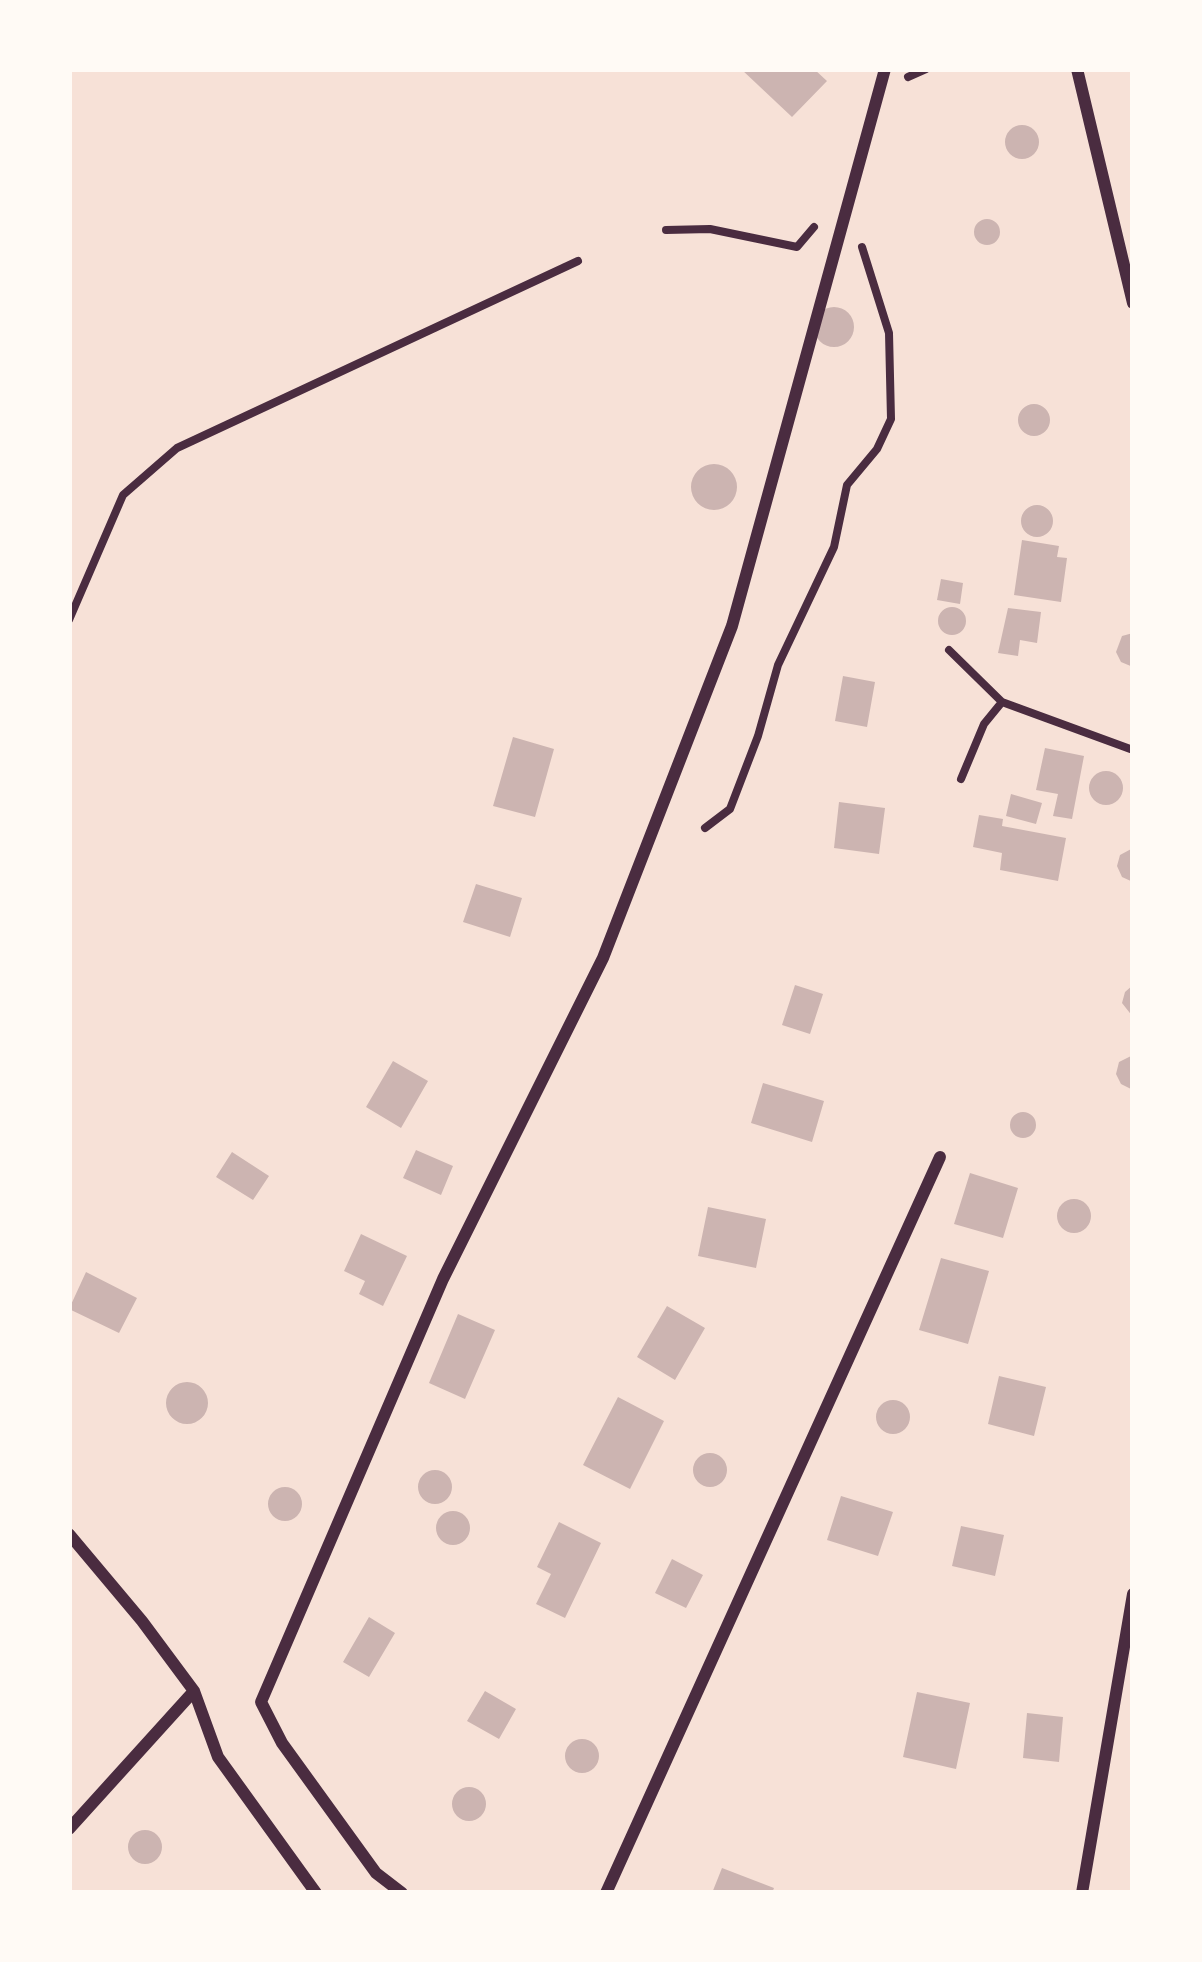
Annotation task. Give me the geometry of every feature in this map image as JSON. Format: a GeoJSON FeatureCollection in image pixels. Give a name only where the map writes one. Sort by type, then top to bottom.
{"type":"FeatureCollection","features":[{"type":"Feature","properties":{"kind":"street"},"geometry":{"type":"LineString","coordinates":[[402,1893],[376,1873],[282,1743],[261,1702],[443,1279],[603,958],[732,626],[885,69]]}},
{"type":"Feature","properties":{"kind":"street"},"geometry":{"type":"LineString","coordinates":[[1077,69],[1133,303]]}},
{"type":"Feature","properties":{"kind":"street"},"geometry":{"type":"LineString","coordinates":[[606,1893],[940,1157]]}},
{"type":"Feature","properties":{"kind":"street"},"geometry":{"type":"LineString","coordinates":[[69,1534],[194,1691],[218,1756],[316,1893]]}},
{"type":"Feature","properties":{"kind":"street"},"geometry":{"type":"LineString","coordinates":[[1082,1893],[1133,1594]]}},
{"type":"Feature","properties":{"kind":"street"},"geometry":{"type":"LineString","coordinates":[[69,1829],[194,1691]]}},
{"type":"Feature","properties":{"kind":"path"},"geometry":{"type":"LineString","coordinates":[[666,230],[710,229],[797,247],[854,180]]}},
{"type":"Feature","properties":{"kind":"path"},"geometry":{"type":"LineString","coordinates":[[705,828],[730,809],[758,736],[778,664],[834,547],[848,485],[877,449],[891,419],[889,334],[859,229]]}},
{"type":"Feature","properties":{"kind":"path"},"geometry":{"type":"LineString","coordinates":[[69,620],[123,495],[177,448],[578,261]]}},
{"type":"Feature","properties":{"kind":"path"},"geometry":{"type":"LineString","coordinates":[[949,650],[1002,702],[1133,750]]}},
{"type":"Feature","properties":{"kind":"path"},"geometry":{"type":"LineString","coordinates":[[961,778],[984,724],[1002,702]]}},
{"type":"Feature","properties":{"kind":"building"},"geometry":{"type":"Polygon","coordinates":[[[741,69],[814,69],[827,81],[792,117],[741,69]]]}},
{"type":"Feature","properties":{"kind":"building"},"geometry":{"type":"Polygon","coordinates":[[[1022,125],[1034,130],[1039,142],[1034,154],[1022,159],[1010,154],[1005,142],[1010,130],[1022,125]]]}},
{"type":"Feature","properties":{"kind":"building"},"geometry":{"type":"Polygon","coordinates":[[[987,219],[1000,232],[987,245],[974,232],[987,219]]]}},
{"type":"Feature","properties":{"kind":"building"},"geometry":{"type":"Polygon","coordinates":[[[834,307],[848,313],[854,327],[848,341],[834,347],[820,341],[814,327],[820,313],[834,307]]]}},
{"type":"Feature","properties":{"kind":"building"},"geometry":{"type":"Polygon","coordinates":[[[1034,404],[1045,409],[1050,420],[1045,431],[1034,436],[1023,431],[1018,420],[1023,409],[1034,404]]]}},
{"type":"Feature","properties":{"kind":"building"},"geometry":{"type":"Polygon","coordinates":[[[714,464],[730,471],[737,487],[730,503],[714,510],[698,503],[691,487],[698,471],[714,464]]]}},
{"type":"Feature","properties":{"kind":"building"},"geometry":{"type":"Polygon","coordinates":[[[1037,505],[1048,510],[1053,521],[1048,532],[1037,537],[1026,532],[1021,521],[1026,510],[1037,505]]]}},
{"type":"Feature","properties":{"kind":"building"},"geometry":{"type":"Polygon","coordinates":[[[1022,540],[1059,546],[1057,557],[1067,558],[1061,602],[1014,595],[1022,540]]]}},
{"type":"Feature","properties":{"kind":"building"},"geometry":{"type":"Polygon","coordinates":[[[941,579],[963,583],[960,604],[937,600],[941,579]]]}},
{"type":"Feature","properties":{"kind":"building"},"geometry":{"type":"Polygon","coordinates":[[[952,607],[962,611],[966,621],[962,631],[952,635],[942,631],[938,621],[942,611],[952,607]]]}},
{"type":"Feature","properties":{"kind":"building"},"geometry":{"type":"Polygon","coordinates":[[[1008,608],[1041,612],[1037,643],[1020,640],[1018,656],[998,653],[1008,608]]]}},
{"type":"Feature","properties":{"kind":"building"},"geometry":{"type":"Polygon","coordinates":[[[1133,633],[1133,667],[1121,662],[1116,652],[1122,636],[1133,633]]]}},
{"type":"Feature","properties":{"kind":"building"},"geometry":{"type":"Polygon","coordinates":[[[843,676],[875,682],[867,727],[835,721],[843,676]]]}},
{"type":"Feature","properties":{"kind":"building"},"geometry":{"type":"Polygon","coordinates":[[[513,737],[554,749],[535,817],[493,806],[513,737]]]}},
{"type":"Feature","properties":{"kind":"building"},"geometry":{"type":"Polygon","coordinates":[[[1045,748],[1084,756],[1072,819],[1053,816],[1058,794],[1036,790],[1045,748]]]}},
{"type":"Feature","properties":{"kind":"building"},"geometry":{"type":"Polygon","coordinates":[[[1106,771],[1118,776],[1123,788],[1118,800],[1106,805],[1094,800],[1089,788],[1094,776],[1106,771]]]}},
{"type":"Feature","properties":{"kind":"building"},"geometry":{"type":"Polygon","coordinates":[[[1011,794],[1042,803],[1036,824],[1006,816],[1011,794]]]}},
{"type":"Feature","properties":{"kind":"building"},"geometry":{"type":"Polygon","coordinates":[[[839,802],[885,808],[879,854],[834,848],[839,802]]]}},
{"type":"Feature","properties":{"kind":"building"},"geometry":{"type":"Polygon","coordinates":[[[979,815],[1003,819],[1002,826],[1066,838],[1058,881],[1000,870],[1002,853],[973,847],[979,815]]]}},
{"type":"Feature","properties":{"kind":"building"},"geometry":{"type":"Polygon","coordinates":[[[1133,848],[1133,882],[1122,877],[1117,866],[1120,855],[1133,848]]]}},
{"type":"Feature","properties":{"kind":"building"},"geometry":{"type":"Polygon","coordinates":[[[476,884],[522,898],[510,937],[463,922],[476,884]]]}},
{"type":"Feature","properties":{"kind":"building"},"geometry":{"type":"Polygon","coordinates":[[[795,985],[823,994],[810,1034],[782,1025],[795,985]]]}},
{"type":"Feature","properties":{"kind":"building"},"geometry":{"type":"Polygon","coordinates":[[[1133,985],[1133,1017],[1122,1003],[1133,985]]]}},
{"type":"Feature","properties":{"kind":"building"},"geometry":{"type":"Polygon","coordinates":[[[1133,1055],[1133,1090],[1121,1084],[1116,1074],[1119,1062],[1133,1055]]]}},
{"type":"Feature","properties":{"kind":"building"},"geometry":{"type":"Polygon","coordinates":[[[393,1061],[428,1081],[401,1128],[366,1107],[393,1061]]]}},
{"type":"Feature","properties":{"kind":"building"},"geometry":{"type":"Polygon","coordinates":[[[763,1083],[824,1101],[812,1142],[751,1123],[763,1083]]]}},
{"type":"Feature","properties":{"kind":"building"},"geometry":{"type":"Polygon","coordinates":[[[1023,1112],[1033,1115],[1033,1135],[1023,1138],[1013,1135],[1010,1125],[1013,1115],[1023,1112]]]}},
{"type":"Feature","properties":{"kind":"building"},"geometry":{"type":"Polygon","coordinates":[[[416,1150],[453,1166],[441,1195],[403,1178],[416,1150]]]}},
{"type":"Feature","properties":{"kind":"building"},"geometry":{"type":"Polygon","coordinates":[[[232,1152],[269,1176],[253,1200],[216,1177],[232,1152]]]}},
{"type":"Feature","properties":{"kind":"building"},"geometry":{"type":"Polygon","coordinates":[[[970,1173],[1018,1188],[1003,1238],[954,1224],[970,1173]]]}},
{"type":"Feature","properties":{"kind":"building"},"geometry":{"type":"Polygon","coordinates":[[[1074,1199],[1086,1204],[1091,1216],[1086,1228],[1074,1233],[1062,1228],[1057,1216],[1062,1204],[1074,1199]]]}},
{"type":"Feature","properties":{"kind":"building"},"geometry":{"type":"Polygon","coordinates":[[[708,1207],[766,1219],[756,1268],[698,1256],[708,1207]]]}},
{"type":"Feature","properties":{"kind":"building"},"geometry":{"type":"Polygon","coordinates":[[[361,1234],[407,1256],[383,1306],[359,1294],[365,1281],[344,1271],[361,1234]]]}},
{"type":"Feature","properties":{"kind":"building"},"geometry":{"type":"Polygon","coordinates":[[[941,1258],[989,1271],[968,1344],[919,1330],[941,1258]]]}},
{"type":"Feature","properties":{"kind":"building"},"geometry":{"type":"Polygon","coordinates":[[[86,1272],[137,1298],[119,1333],[69,1309],[86,1272]]]}},
{"type":"Feature","properties":{"kind":"building"},"geometry":{"type":"Polygon","coordinates":[[[667,1306],[705,1328],[675,1380],[637,1357],[667,1306]]]}},
{"type":"Feature","properties":{"kind":"building"},"geometry":{"type":"Polygon","coordinates":[[[458,1314],[495,1330],[465,1399],[429,1383],[458,1314]]]}},
{"type":"Feature","properties":{"kind":"building"},"geometry":{"type":"Polygon","coordinates":[[[999,1376],[1046,1387],[1034,1436],[988,1424],[999,1376]]]}},
{"type":"Feature","properties":{"kind":"building"},"geometry":{"type":"Polygon","coordinates":[[[187,1382],[202,1388],[208,1403],[202,1418],[187,1424],[172,1418],[166,1403],[172,1388],[187,1382]]]}},
{"type":"Feature","properties":{"kind":"building"},"geometry":{"type":"Polygon","coordinates":[[[618,1397],[664,1421],[630,1489],[583,1465],[618,1397]]]}},
{"type":"Feature","properties":{"kind":"building"},"geometry":{"type":"Polygon","coordinates":[[[893,1400],[905,1405],[910,1417],[905,1429],[893,1434],[881,1429],[876,1417],[881,1405],[893,1400]]]}},
{"type":"Feature","properties":{"kind":"building"},"geometry":{"type":"Polygon","coordinates":[[[710,1453],[722,1458],[727,1470],[722,1482],[710,1487],[698,1482],[693,1470],[698,1458],[710,1453]]]}},
{"type":"Feature","properties":{"kind":"building"},"geometry":{"type":"Polygon","coordinates":[[[435,1470],[447,1475],[452,1487],[447,1499],[435,1504],[423,1499],[418,1487],[423,1475],[435,1470]]]}},
{"type":"Feature","properties":{"kind":"building"},"geometry":{"type":"Polygon","coordinates":[[[285,1487],[297,1492],[302,1504],[297,1516],[285,1521],[273,1516],[268,1504],[273,1492],[285,1487]]]}},
{"type":"Feature","properties":{"kind":"building"},"geometry":{"type":"Polygon","coordinates":[[[841,1496],[893,1512],[878,1556],[827,1540],[841,1496]]]}},
{"type":"Feature","properties":{"kind":"building"},"geometry":{"type":"Polygon","coordinates":[[[453,1511],[465,1516],[470,1528],[465,1540],[453,1545],[441,1540],[436,1528],[441,1516],[453,1511]]]}},
{"type":"Feature","properties":{"kind":"building"},"geometry":{"type":"Polygon","coordinates":[[[559,1522],[601,1543],[565,1618],[536,1604],[551,1574],[537,1567],[559,1522]]]}},
{"type":"Feature","properties":{"kind":"building"},"geometry":{"type":"Polygon","coordinates":[[[961,1526],[1004,1535],[995,1576],[952,1566],[961,1526]]]}},
{"type":"Feature","properties":{"kind":"building"},"geometry":{"type":"Polygon","coordinates":[[[672,1559],[703,1575],[686,1608],[655,1593],[672,1559]]]}},
{"type":"Feature","properties":{"kind":"building"},"geometry":{"type":"Polygon","coordinates":[[[369,1617],[395,1633],[369,1677],[343,1662],[369,1617]]]}},
{"type":"Feature","properties":{"kind":"building"},"geometry":{"type":"Polygon","coordinates":[[[485,1691],[516,1709],[499,1739],[467,1721],[485,1691]]]}},
{"type":"Feature","properties":{"kind":"building"},"geometry":{"type":"Polygon","coordinates":[[[917,1692],[970,1703],[956,1769],[903,1757],[917,1692]]]}},
{"type":"Feature","properties":{"kind":"building"},"geometry":{"type":"Polygon","coordinates":[[[1027,1713],[1063,1717],[1059,1762],[1023,1758],[1027,1713]]]}},
{"type":"Feature","properties":{"kind":"building"},"geometry":{"type":"Polygon","coordinates":[[[582,1739],[594,1744],[599,1756],[594,1768],[582,1773],[570,1768],[565,1756],[570,1744],[582,1739]]]}},
{"type":"Feature","properties":{"kind":"building"},"geometry":{"type":"Polygon","coordinates":[[[469,1787],[481,1792],[486,1804],[481,1816],[469,1821],[457,1816],[452,1804],[457,1792],[469,1787]]]}},
{"type":"Feature","properties":{"kind":"building"},"geometry":{"type":"Polygon","coordinates":[[[145,1830],[157,1835],[162,1847],[157,1859],[145,1864],[133,1859],[128,1847],[133,1835],[145,1830]]]}},
{"type":"Feature","properties":{"kind":"building"},"geometry":{"type":"Polygon","coordinates":[[[722,1868],[774,1888],[772,1893],[712,1893],[722,1868]]]}}]}
